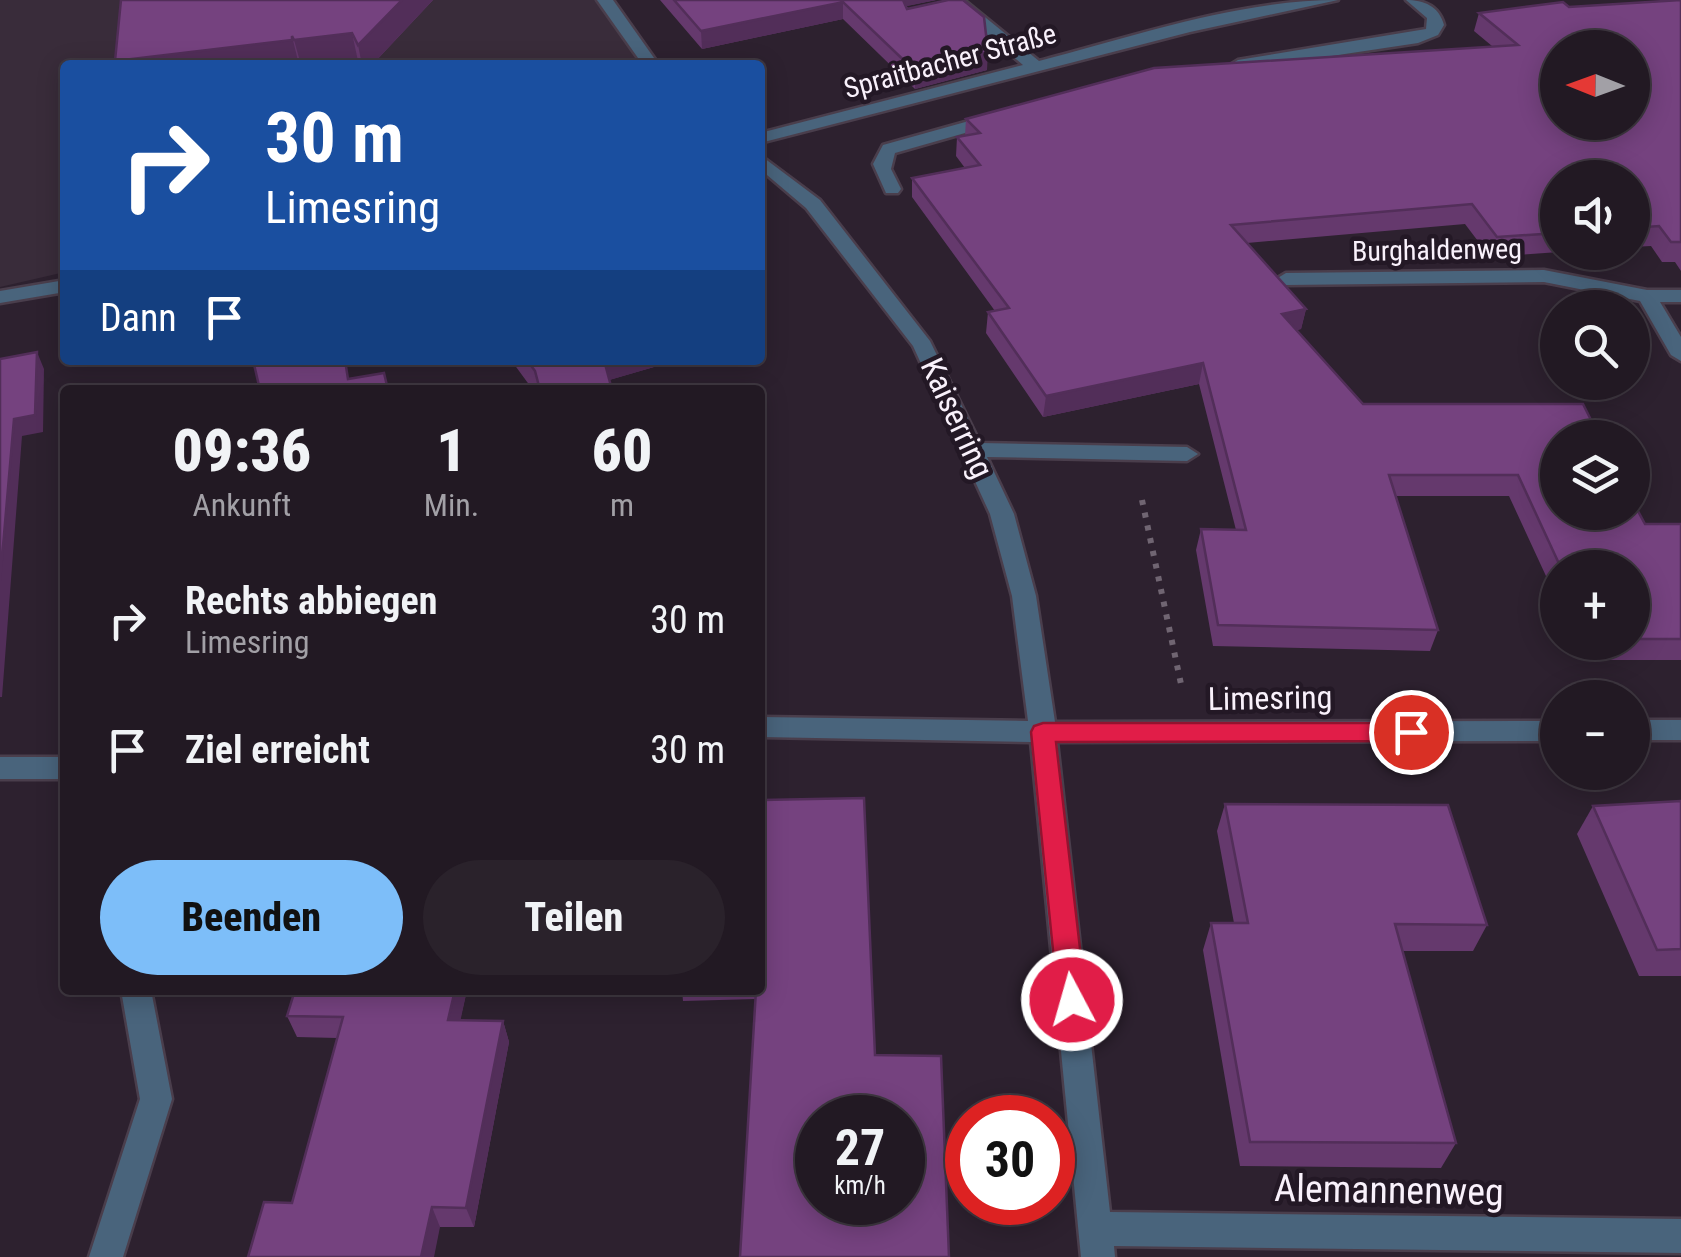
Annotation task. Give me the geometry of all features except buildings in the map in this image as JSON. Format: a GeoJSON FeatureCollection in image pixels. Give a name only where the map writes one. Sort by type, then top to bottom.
{"type":"FeatureCollection","features":[{"type":"Feature","properties":{"kind":"street"},"geometry":{"type":"LineString","coordinates":[[604,0],[646,60]]}},
{"type":"Feature","properties":{"kind":"street"},"geometry":{"type":"LineString","coordinates":[[955,0],[1036,67]]}},
{"type":"Feature","properties":{"kind":"street","name":"Spraitbacher Straße"},"geometry":{"type":"LineString","coordinates":[[765,137],[1188,27],[1330,0]]}},
{"type":"Feature","properties":{"kind":"street"},"geometry":{"type":"LineString","coordinates":[[1226,67],[1418,38],[1432,32],[1436,25],[1434,16],[1414,0]]}},
{"type":"Feature","properties":{"kind":"street"},"geometry":{"type":"LineString","coordinates":[[892,188],[881,171],[881,158],[889,149],[1006,116]]}},
{"type":"Feature","properties":{"kind":"street","name":"Kaiserring"},"geometry":{"type":"LineString","coordinates":[[765,164],[813,204],[923,345],[1002,514],[1024,596],[1043,732],[1097,1243]]}},
{"type":"Feature","properties":{"kind":"street","name":"Burghaldenweg"},"geometry":{"type":"LineString","coordinates":[[1286,279],[1544,276],[1616,290]]}},
{"type":"Feature","properties":{"kind":"street"},"geometry":{"type":"LineString","coordinates":[[0,298],[60,287]]}},
{"type":"Feature","properties":{"kind":"street","name":"Burghaldenweg"},"geometry":{"type":"LineString","coordinates":[[1650,296],[1681,296]]}},
{"type":"Feature","properties":{"kind":"street"},"geometry":{"type":"LineString","coordinates":[[1650,301],[1681,354]]}},
{"type":"Feature","properties":{"kind":"street"},"geometry":{"type":"LineString","coordinates":[[973,450],[1187,454]]}},
{"type":"Feature","properties":{"kind":"street"},"geometry":{"type":"LineString","coordinates":[[765,727],[1043,732]]}},
{"type":"Feature","properties":{"kind":"street"},"geometry":{"type":"LineString","coordinates":[[1650,730],[1681,730]]}},
{"type":"Feature","properties":{"kind":"street","name":"Limesring"},"geometry":{"type":"LineString","coordinates":[[1043,732],[1540,731]]}},
{"type":"Feature","properties":{"kind":"street"},"geometry":{"type":"LineString","coordinates":[[0,768],[60,768]]}},
{"type":"Feature","properties":{"kind":"street"},"geometry":{"type":"LineString","coordinates":[[106,1257],[156,1100],[137,995]]}},
{"type":"Feature","properties":{"kind":"street","name":"Alemannenweg"},"geometry":{"type":"LineString","coordinates":[[1097,1243],[1681,1236]]}},
{"type":"Feature","properties":{"kind":"path"},"geometry":{"type":"LineString","coordinates":[[1132,453],[1192,734]]}},
{"type":"Feature","properties":{"kind":"shaded area"},"geometry":{"type":"Polygon","coordinates":[[[0,0],[614,0],[640,60],[60,60],[60,273],[0,287],[0,0]]]}},
{"type":"Feature","properties":{"kind":"route"},"geometry":{"type":"LineString","coordinates":[[1072,1000],[1043,732],[1411,732]]}}]}
